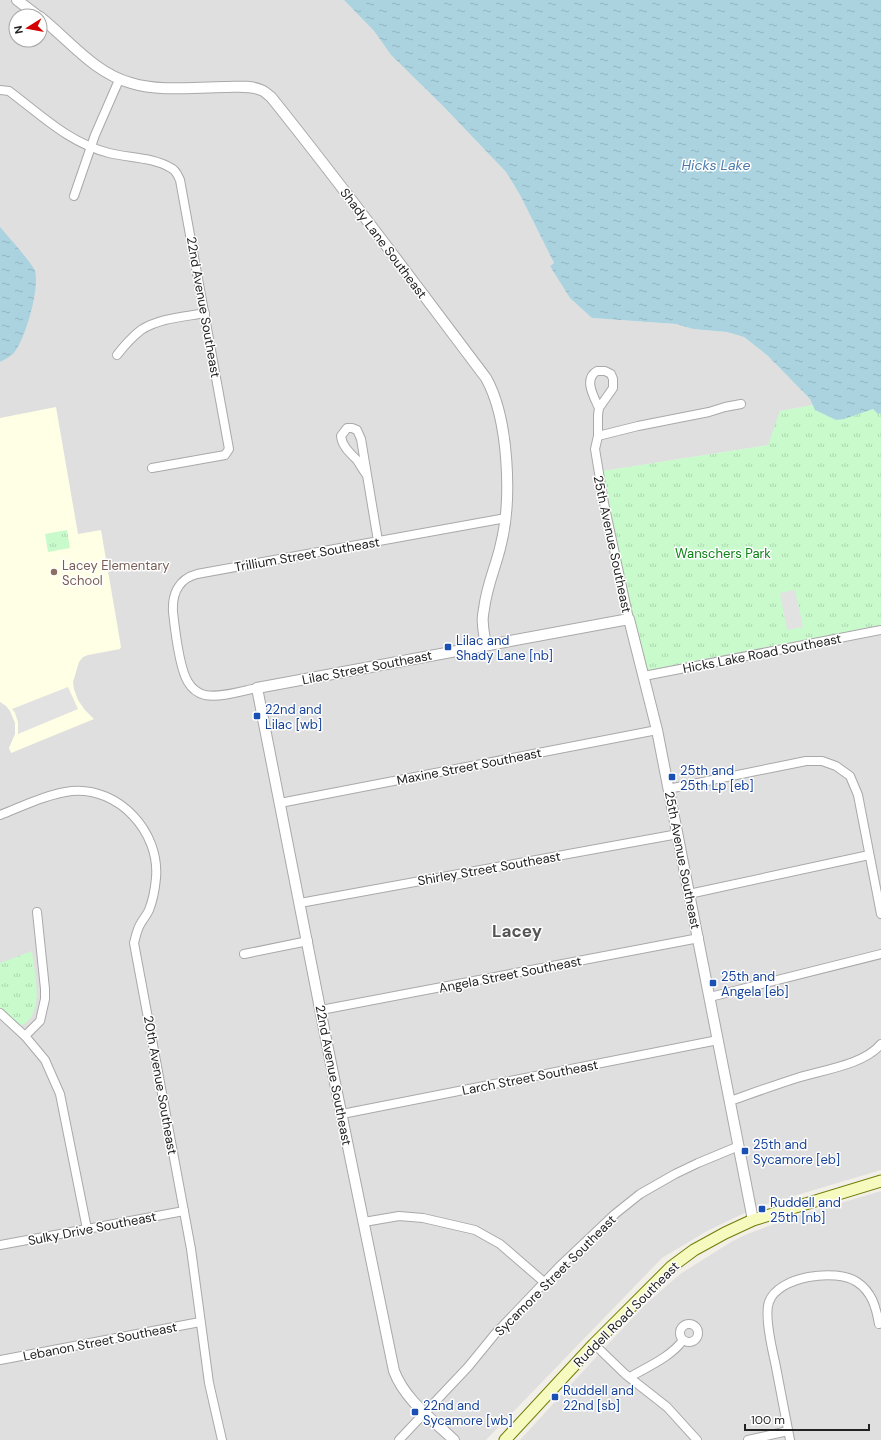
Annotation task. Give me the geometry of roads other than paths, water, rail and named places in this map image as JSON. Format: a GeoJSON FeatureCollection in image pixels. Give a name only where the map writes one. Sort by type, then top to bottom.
{"type":"FeatureCollection","features":[{"type":"Feature","properties":{"kind":"main road","name":"Ruddell Road Southeast"},"geometry":{"type":"LineString","coordinates":[[505,1440],[594,1344],[671,1267],[694,1250],[725,1232],[753,1220],[881,1181]]}},
{"type":"Feature","properties":{"kind":"street","name":"Shady Lane Southeast"},"geometry":{"type":"LineString","coordinates":[[17,0],[27,8]]}},
{"type":"Feature","properties":{"kind":"street","name":"Shady Lane Southeast"},"geometry":{"type":"LineString","coordinates":[[48,25],[91,62],[108,74],[119,80],[132,84],[161,88],[248,87],[263,90],[271,97],[340,183],[380,239],[488,382],[493,392],[498,409],[506,456],[508,488],[506,518],[501,545],[486,593],[482,623],[486,645]]}},
{"type":"Feature","properties":{"kind":"street"},"geometry":{"type":"LineString","coordinates":[[74,196],[91,147],[119,80]]}},
{"type":"Feature","properties":{"kind":"street"},"geometry":{"type":"LineString","coordinates":[[0,90],[9,91],[55,128],[91,147]]}},
{"type":"Feature","properties":{"kind":"street","name":"22nd Avenue Southeast"},"geometry":{"type":"LineString","coordinates":[[91,147],[109,153],[155,161],[172,168],[180,180],[229,449],[225,455],[152,468]]}},
{"type":"Feature","properties":{"kind":"street"},"geometry":{"type":"LineString","coordinates":[[117,355],[134,336],[154,324],[165,320],[205,313]]}},
{"type":"Feature","properties":{"kind":"street"},"geometry":{"type":"LineString","coordinates":[[598,436],[741,404]]}},
{"type":"Feature","properties":{"kind":"street","name":"25th Avenue Southeast"},"geometry":{"type":"LineString","coordinates":[[600,408],[598,415],[598,436],[594,449],[604,503],[628,619],[657,730],[699,938],[753,1220]]}},
{"type":"Feature","properties":{"kind":"street"},"geometry":{"type":"LineString","coordinates":[[366,474],[358,462],[346,449],[341,440],[340,436],[346,428],[357,430],[361,439],[378,541]]}},
{"type":"Feature","properties":{"kind":"street","name":"Trillium Street Southeast"},"geometry":{"type":"LineString","coordinates":[[179,652],[172,604],[177,589],[182,582],[196,574],[506,518]]}},
{"type":"Feature","properties":{"kind":"street","name":"Lilac Street Southeast"},"geometry":{"type":"LineString","coordinates":[[179,652],[187,682],[194,691],[205,695],[223,695],[628,619]]}},
{"type":"Feature","properties":{"kind":"street","name":"Hicks Lake Road Southeast"},"geometry":{"type":"LineString","coordinates":[[644,676],[881,630]]}},
{"type":"Feature","properties":{"kind":"street","name":"22nd Avenue Southeast"},"geometry":{"type":"LineString","coordinates":[[257,688],[394,1371],[407,1396],[454,1440]]}},
{"type":"Feature","properties":{"kind":"street","name":"Maxine Street Southeast"},"geometry":{"type":"LineString","coordinates":[[280,803],[657,730]]}},
{"type":"Feature","properties":{"kind":"street"},"geometry":{"type":"LineString","coordinates":[[668,789],[806,761],[822,761],[836,766],[850,776],[858,795],[881,914]]}},
{"type":"Feature","properties":{"kind":"street","name":"20th Avenue Southeast"},"geometry":{"type":"LineString","coordinates":[[0,815],[57,794],[72,791],[88,792],[118,803],[129,811],[139,822],[153,851],[156,866],[154,894],[148,912],[138,929],[134,943],[191,1249],[209,1383],[222,1440]]}},
{"type":"Feature","properties":{"kind":"street","name":"Shirley Street Southeast"},"geometry":{"type":"LineString","coordinates":[[300,903],[678,834]]}},
{"type":"Feature","properties":{"kind":"street"},"geometry":{"type":"LineString","coordinates":[[690,894],[869,855]]}},
{"type":"Feature","properties":{"kind":"street"},"geometry":{"type":"LineString","coordinates":[[25,1036],[40,1021],[45,999],[37,912]]}},
{"type":"Feature","properties":{"kind":"street","name":"Angela Street Southeast"},"geometry":{"type":"LineString","coordinates":[[321,1010],[699,938]]}},
{"type":"Feature","properties":{"kind":"street"},"geometry":{"type":"LineString","coordinates":[[244,954],[308,941]]}},
{"type":"Feature","properties":{"kind":"street"},"geometry":{"type":"LineString","coordinates":[[710,997],[881,954]]}},
{"type":"Feature","properties":{"kind":"street"},"geometry":{"type":"LineString","coordinates":[[0,1013],[25,1036],[45,1060],[60,1094],[86,1229]]}},
{"type":"Feature","properties":{"kind":"street","name":"Larch Street Southeast"},"geometry":{"type":"LineString","coordinates":[[342,1114],[718,1040]]}},
{"type":"Feature","properties":{"kind":"street"},"geometry":{"type":"LineString","coordinates":[[730,1101],[768,1087],[854,1062],[877,1050],[881,1044]]}},
{"type":"Feature","properties":{"kind":"street","name":"Sycamore Street Southeast"},"geometry":{"type":"LineString","coordinates":[[399,1440],[468,1367],[544,1282],[615,1214],[640,1194],[692,1166],[739,1146]]}},
{"type":"Feature","properties":{"kind":"street","name":"Sulky Drive Southeast"},"geometry":{"type":"LineString","coordinates":[[0,1245],[184,1211]]}},
{"type":"Feature","properties":{"kind":"street"},"geometry":{"type":"LineString","coordinates":[[364,1222],[399,1216],[424,1218],[475,1230],[500,1244],[544,1282]]}},
{"type":"Feature","properties":{"kind":"street"},"geometry":{"type":"LineString","coordinates":[[748,1440],[789,1436],[770,1335],[768,1303],[774,1293],[787,1283],[811,1277],[832,1275],[846,1276],[858,1282],[870,1294],[876,1308],[879,1324]]}},
{"type":"Feature","properties":{"kind":"street","name":"Lebanon Street Southeast"},"geometry":{"type":"LineString","coordinates":[[0,1360],[200,1322]]}},
{"type":"Feature","properties":{"kind":"street"},"geometry":{"type":"LineString","coordinates":[[630,1377],[666,1356],[679,1346],[683,1340]]}},
{"type":"Feature","properties":{"kind":"street"},"geometry":{"type":"LineString","coordinates":[[594,1344],[630,1377],[667,1407],[697,1440]]}},
{"type":"Feature","properties":{"kind":"water","name":"Hicks Lake"},"geometry":{"type":"Polygon","coordinates":[[[344,0],[881,0],[881,413],[878,414],[873,409],[844,419],[836,420],[815,410],[810,399],[768,356],[744,337],[727,332],[693,329],[676,324],[592,318],[570,298],[550,266],[554,263],[520,195],[506,172],[442,105],[391,55],[374,31],[344,0]]]}},
{"type":"Feature","properties":{"kind":"water"},"geometry":{"type":"Polygon","coordinates":[[[0,227],[33,267],[36,279],[27,327],[18,347],[13,354],[0,362],[0,227]]]}},
{"type":"Feature","properties":{"kind":"place","name":"Lacey Elementary School"},"geometry":{"type":"Point","coordinates":[54,572]}},
{"type":"Feature","properties":{"kind":"place","name":"Lilac and Shady Lane [nb]"},"geometry":{"type":"Point","coordinates":[448,647]}},
{"type":"Feature","properties":{"kind":"place","name":"22nd and Lilac [wb]"},"geometry":{"type":"Point","coordinates":[257,716]}},
{"type":"Feature","properties":{"kind":"place","name":"25th and 25th Lp [eb]"},"geometry":{"type":"Point","coordinates":[672,777]}},
{"type":"Feature","properties":{"kind":"place","name":"25th and Angela [eb]"},"geometry":{"type":"Point","coordinates":[713,983]}},
{"type":"Feature","properties":{"kind":"place","name":"25th and Sycamore [eb]"},"geometry":{"type":"Point","coordinates":[745,1151]}},
{"type":"Feature","properties":{"kind":"place","name":"Ruddell and 25th [nb]"},"geometry":{"type":"Point","coordinates":[762,1209]}},
{"type":"Feature","properties":{"kind":"place","name":"Ruddell and 22nd [sb]"},"geometry":{"type":"Point","coordinates":[555,1397]}},
{"type":"Feature","properties":{"kind":"place","name":"22nd and Sycamore [wb]"},"geometry":{"type":"Point","coordinates":[415,1412]}},
{"type":"Feature","properties":{"kind":"district","name":"Lacey"},"geometry":{"type":"Point","coordinates":[517,931]}},
{"type":"Feature","properties":{"kind":"park label","name":"Wanschers Park"},"geometry":{"type":"Point","coordinates":[723,553]}}]}
